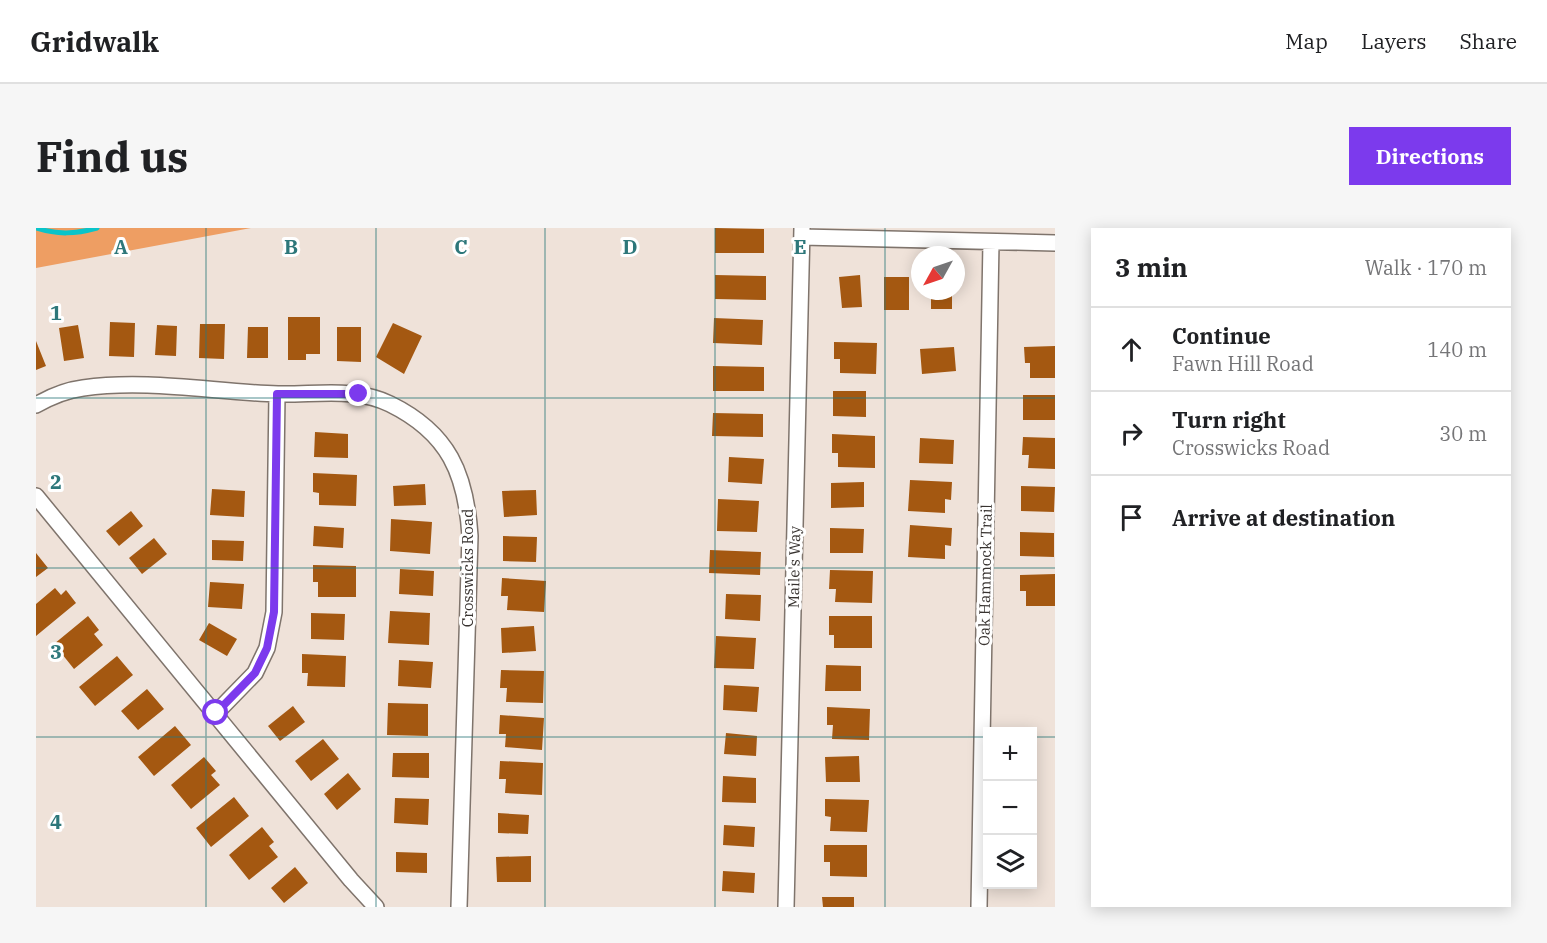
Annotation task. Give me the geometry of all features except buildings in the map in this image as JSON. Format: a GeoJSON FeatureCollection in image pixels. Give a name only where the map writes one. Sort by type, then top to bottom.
{"type":"FeatureCollection","features":[{"type":"Feature","properties":{"kind":"street"},"geometry":{"type":"LineString","coordinates":[[802,233],[1055,243]]}},
{"type":"Feature","properties":{"kind":"street","name":"Maile's Way"},"geometry":{"type":"LineString","coordinates":[[786,907],[802,233]]}},
{"type":"Feature","properties":{"kind":"street","name":"Oak Hammock Trail"},"geometry":{"type":"LineString","coordinates":[[979,907],[991,242]]}},
{"type":"Feature","properties":{"kind":"street","name":"Crosswicks Road"},"geometry":{"type":"LineString","coordinates":[[36,405],[61,393],[82,388],[126,384],[277,394],[359,394],[389,403],[416,420],[438,440],[463,480],[468,505],[470,536],[459,907]]}},
{"type":"Feature","properties":{"kind":"street"},"geometry":{"type":"LineString","coordinates":[[216,713],[255,673],[267,648],[274,612],[277,394]]}},
{"type":"Feature","properties":{"kind":"street"},"geometry":{"type":"LineString","coordinates":[[36,496],[351,880],[376,907]]}},
{"type":"Feature","properties":{"kind":"shaded area"},"geometry":{"type":"Polygon","coordinates":[[[36,228],[251,228],[36,268],[36,228]]]}},
{"type":"Feature","properties":{"kind":"waterway"},"geometry":{"type":"LineString","coordinates":[[36,228],[66,233],[97,228]]}},
{"type":"Feature","properties":{"kind":"route"},"geometry":{"type":"LineString","coordinates":[[216,713],[255,673],[267,648],[274,612],[277,394],[359,394]]}}]}
